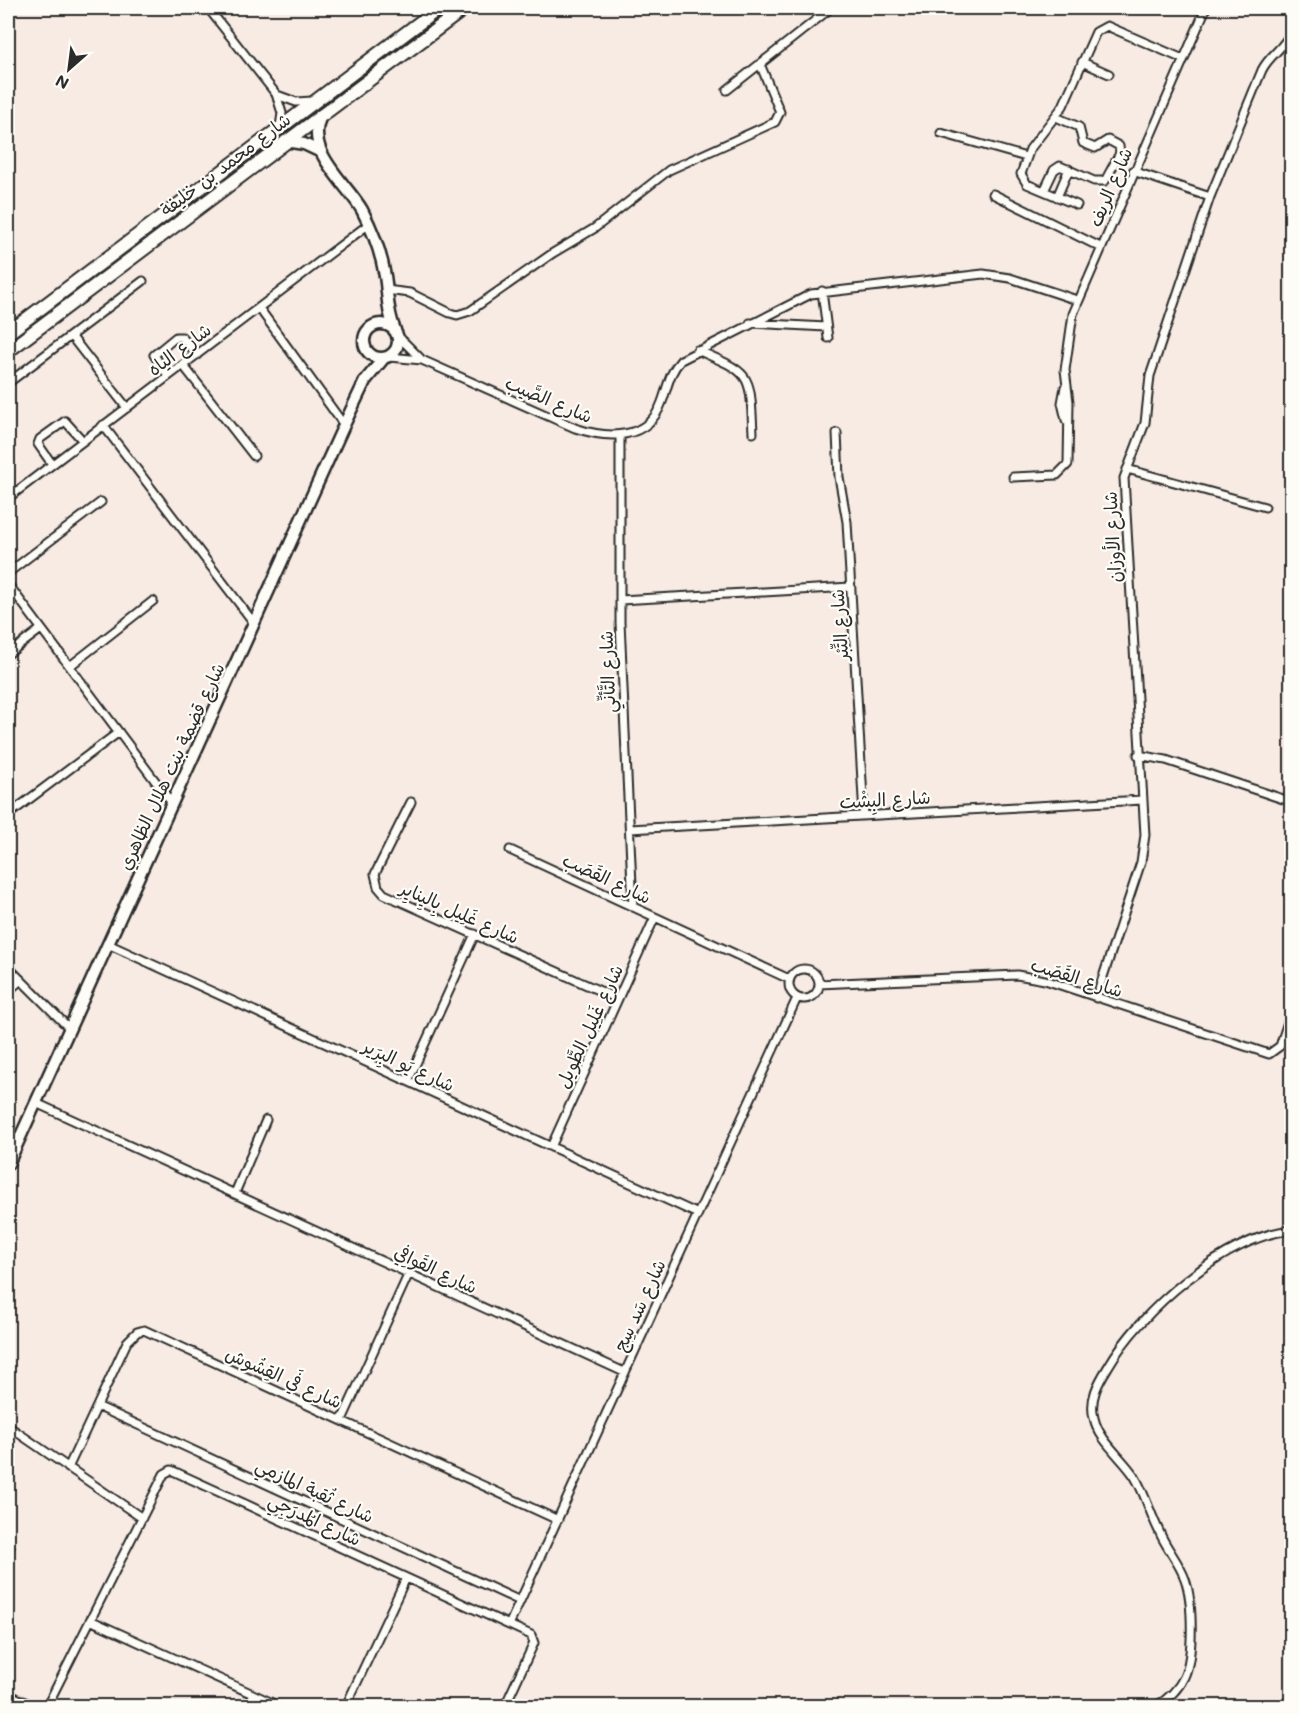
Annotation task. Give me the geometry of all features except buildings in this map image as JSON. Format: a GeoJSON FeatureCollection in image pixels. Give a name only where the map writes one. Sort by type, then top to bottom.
{"type":"FeatureCollection","features":[{"type":"Feature","properties":{"kind":"highway","name":"شارع محمد بن خليفة"},"geometry":{"type":"LineString","coordinates":[[8,333],[439,8]]}},
{"type":"Feature","properties":{"kind":"highway","name":"شارع محمد بن خليفة"},"geometry":{"type":"LineString","coordinates":[[8,351],[323,112],[465,8]]}},
{"type":"Feature","properties":{"kind":"street"},"geometry":{"type":"LineString","coordinates":[[207,8],[276,94],[282,114],[280,127]]}},
{"type":"Feature","properties":{"kind":"street"},"geometry":{"type":"LineString","coordinates":[[727,90],[831,8]]}},
{"type":"Feature","properties":{"kind":"street","name":"شارع الريف"},"geometry":{"type":"LineString","coordinates":[[1013,477],[1057,475],[1066,469],[1069,402],[1065,384],[1067,342],[1077,300],[1206,8]]}},
{"type":"Feature","properties":{"kind":"street"},"geometry":{"type":"LineString","coordinates":[[1077,205],[1022,180],[1021,174],[1026,157],[1056,117],[1096,32],[1107,26],[1183,58]]}},
{"type":"Feature","properties":{"kind":"street","name":"شارع الأوزان"},"geometry":{"type":"LineString","coordinates":[[1096,998],[1142,859],[1145,835],[1138,755],[1123,494],[1127,469],[1145,423],[1150,376],[1210,197],[1265,63],[1286,44],[1292,30]]}},
{"type":"Feature","properties":{"kind":"street"},"geometry":{"type":"LineString","coordinates":[[1082,62],[1109,74]]}},
{"type":"Feature","properties":{"kind":"street"},"geometry":{"type":"LineString","coordinates":[[386,292],[410,293],[457,315],[470,310],[553,253],[596,228],[669,170],[775,122],[780,116],[779,108],[760,64]]}},
{"type":"Feature","properties":{"kind":"street"},"geometry":{"type":"LineString","coordinates":[[276,94],[296,102],[317,99]]}},
{"type":"Feature","properties":{"kind":"street"},"geometry":{"type":"LineString","coordinates":[[323,112],[316,129],[321,152],[369,224],[382,259],[386,292],[396,333],[396,351],[386,358],[377,358],[367,351],[364,338],[383,308],[386,292]]}},
{"type":"Feature","properties":{"kind":"street"},"geometry":{"type":"LineString","coordinates":[[1044,191],[1056,168],[1062,166],[1094,181],[1103,182],[1110,177],[1121,151],[1119,146],[1108,140],[1101,142],[1095,148],[1083,143],[1079,127],[1056,117]]}},
{"type":"Feature","properties":{"kind":"street"},"geometry":{"type":"LineString","coordinates":[[941,133],[1026,157]]}},
{"type":"Feature","properties":{"kind":"street"},"geometry":{"type":"LineString","coordinates":[[285,141],[304,144],[321,152]]}},
{"type":"Feature","properties":{"kind":"street"},"geometry":{"type":"LineString","coordinates":[[1057,196],[1069,169]]}},
{"type":"Feature","properties":{"kind":"street"},"geometry":{"type":"LineString","coordinates":[[1133,171],[1210,197]]}},
{"type":"Feature","properties":{"kind":"street"},"geometry":{"type":"LineString","coordinates":[[993,194],[1101,247]]}},
{"type":"Feature","properties":{"kind":"street","name":"شارع الياه"},"geometry":{"type":"LineString","coordinates":[[11,495],[369,224]]}},
{"type":"Feature","properties":{"kind":"street"},"geometry":{"type":"LineString","coordinates":[[620,436],[640,429],[650,421],[658,411],[674,368],[697,350],[802,297],[822,291],[983,274],[1010,278],[1077,300]]}},
{"type":"Feature","properties":{"kind":"street"},"geometry":{"type":"LineString","coordinates":[[8,383],[143,281]]}},
{"type":"Feature","properties":{"kind":"street"},"geometry":{"type":"LineString","coordinates":[[822,291],[828,339]]}},
{"type":"Feature","properties":{"kind":"street"},"geometry":{"type":"LineString","coordinates":[[259,308],[344,425]]}},
{"type":"Feature","properties":{"kind":"street"},"geometry":{"type":"LineString","coordinates":[[750,323],[826,327]]}},
{"type":"Feature","properties":{"kind":"street"},"geometry":{"type":"LineString","coordinates":[[372,326],[384,324],[396,333]]}},
{"type":"Feature","properties":{"kind":"street","name":"شارع الصَّيب"},"geometry":{"type":"LineString","coordinates":[[396,333],[422,360]]}},
{"type":"Feature","properties":{"kind":"street"},"geometry":{"type":"LineString","coordinates":[[71,336],[127,408]]}},
{"type":"Feature","properties":{"kind":"street"},"geometry":{"type":"LineString","coordinates":[[168,376],[154,355],[176,337],[182,337],[197,355]]}},
{"type":"Feature","properties":{"kind":"street"},"geometry":{"type":"LineString","coordinates":[[697,350],[738,368],[744,374],[751,389],[753,433]]}},
{"type":"Feature","properties":{"kind":"street","name":"شارع قضمة بنت هلال الظاهري"},"geometry":{"type":"LineString","coordinates":[[365,381],[367,351]]}},
{"type":"Feature","properties":{"kind":"street","name":"شارع الصَّيب"},"geometry":{"type":"LineString","coordinates":[[386,358],[422,360],[575,428],[598,435],[620,436]]}},
{"type":"Feature","properties":{"kind":"street","name":"شارع قضمة بنت هلال الظاهري"},"geometry":{"type":"LineString","coordinates":[[8,1164],[344,425],[365,381],[386,358]]}},
{"type":"Feature","properties":{"kind":"street"},"geometry":{"type":"LineString","coordinates":[[183,365],[254,456]]}},
{"type":"Feature","properties":{"kind":"street"},"geometry":{"type":"LineString","coordinates":[[52,464],[38,446],[40,439],[65,421],[83,441]]}},
{"type":"Feature","properties":{"kind":"street"},"geometry":{"type":"LineString","coordinates":[[104,426],[254,623]]}},
{"type":"Feature","properties":{"kind":"street","name":"شارع التِّبْر"},"geometry":{"type":"LineString","coordinates":[[837,433],[839,477],[847,522],[864,816]]}},
{"type":"Feature","properties":{"kind":"street","name":"شارع التَّأنِّي"},"geometry":{"type":"LineString","coordinates":[[620,436],[623,714],[633,907]]}},
{"type":"Feature","properties":{"kind":"street"},"geometry":{"type":"LineString","coordinates":[[1127,469],[1265,507]]}},
{"type":"Feature","properties":{"kind":"street"},"geometry":{"type":"LineString","coordinates":[[8,484],[11,495]]}},
{"type":"Feature","properties":{"kind":"street"},"geometry":{"type":"LineString","coordinates":[[8,573],[100,502]]}},
{"type":"Feature","properties":{"kind":"street"},"geometry":{"type":"LineString","coordinates":[[8,584],[171,802]]}},
{"type":"Feature","properties":{"kind":"street"},"geometry":{"type":"LineString","coordinates":[[620,600],[851,587]]}},
{"type":"Feature","properties":{"kind":"street"},"geometry":{"type":"LineString","coordinates":[[70,666],[153,601]]}},
{"type":"Feature","properties":{"kind":"street"},"geometry":{"type":"LineString","coordinates":[[8,654],[41,629]]}},
{"type":"Feature","properties":{"kind":"street"},"geometry":{"type":"LineString","coordinates":[[8,815],[119,732]]}},
{"type":"Feature","properties":{"kind":"street"},"geometry":{"type":"LineString","coordinates":[[1138,755],[1166,760],[1292,802]]}},
{"type":"Feature","properties":{"kind":"street","name":"شارع البِشْت"},"geometry":{"type":"LineString","coordinates":[[630,829],[1142,800]]}},
{"type":"Feature","properties":{"kind":"street","name":"شارع غَلِيل بِاليِنايِر"},"geometry":{"type":"LineString","coordinates":[[411,802],[377,868],[375,881],[378,887],[391,897],[618,999]]}},
{"type":"Feature","properties":{"kind":"street","name":"شارع القَصَب"},"geometry":{"type":"LineString","coordinates":[[510,850],[789,979]]}},
{"type":"Feature","properties":{"kind":"street","name":"شارع غَلِيل الطَّويل"},"geometry":{"type":"LineString","coordinates":[[551,1147],[656,917]]}},
{"type":"Feature","properties":{"kind":"street"},"geometry":{"type":"LineString","coordinates":[[408,1081],[475,934]]}},
{"type":"Feature","properties":{"kind":"street","name":"شارع يَو البِرَير"},"geometry":{"type":"LineString","coordinates":[[108,944],[698,1215]]}},
{"type":"Feature","properties":{"kind":"street"},"geometry":{"type":"LineString","coordinates":[[8,967],[69,1028]]}},
{"type":"Feature","properties":{"kind":"street"},"geometry":{"type":"LineString","coordinates":[[809,970],[816,975],[819,984],[812,997],[797,998],[789,988],[789,979],[795,972],[809,970]]}},
{"type":"Feature","properties":{"kind":"street","name":"شارع القَصَب"},"geometry":{"type":"LineString","coordinates":[[819,984],[1004,974],[1038,978],[1269,1054],[1280,1046],[1292,1010]]}},
{"type":"Feature","properties":{"kind":"street"},"geometry":{"type":"LineString","coordinates":[[8,991],[21,980]]}},
{"type":"Feature","properties":{"kind":"street","name":"شارع سَد سِج"},"geometry":{"type":"LineString","coordinates":[[509,1624],[797,998]]}},
{"type":"Feature","properties":{"kind":"street","name":"شارع القَوافِي"},"geometry":{"type":"LineString","coordinates":[[36,1103],[624,1372]]}},
{"type":"Feature","properties":{"kind":"street"},"geometry":{"type":"LineString","coordinates":[[235,1193],[266,1120]]}},
{"type":"Feature","properties":{"kind":"street"},"geometry":{"type":"LineString","coordinates":[[1156,1707],[1175,1691],[1187,1667],[1189,1591],[1184,1575],[1162,1538],[1135,1478],[1098,1430],[1093,1417],[1094,1397],[1120,1347],[1165,1297],[1243,1245],[1270,1234],[1292,1230]]}},
{"type":"Feature","properties":{"kind":"street"},"geometry":{"type":"LineString","coordinates":[[342,1420],[409,1273]]}},
{"type":"Feature","properties":{"kind":"street","name":"شارع فَي القِشُوش"},"geometry":{"type":"LineString","coordinates":[[68,1468],[127,1341],[137,1332],[144,1330],[558,1520]]}},
{"type":"Feature","properties":{"kind":"street","name":"شارع ثُقبة المازمي"},"geometry":{"type":"LineString","coordinates":[[97,1406],[520,1601]]}},
{"type":"Feature","properties":{"kind":"street"},"geometry":{"type":"LineString","coordinates":[[8,1426],[142,1518]]}},
{"type":"Feature","properties":{"kind":"street","name":"شارع المُدرَجِي"},"geometry":{"type":"LineString","coordinates":[[47,1707],[164,1473],[173,1470],[531,1635],[534,1642],[505,1707]]}},
{"type":"Feature","properties":{"kind":"street"},"geometry":{"type":"LineString","coordinates":[[346,1707],[406,1578]]}},
{"type":"Feature","properties":{"kind":"street"},"geometry":{"type":"LineString","coordinates":[[90,1620],[279,1707]]}},
{"type":"Feature","properties":{"kind":"street"},"geometry":{"type":"LineString","coordinates":[[8,1694],[33,1707]]}}]}
